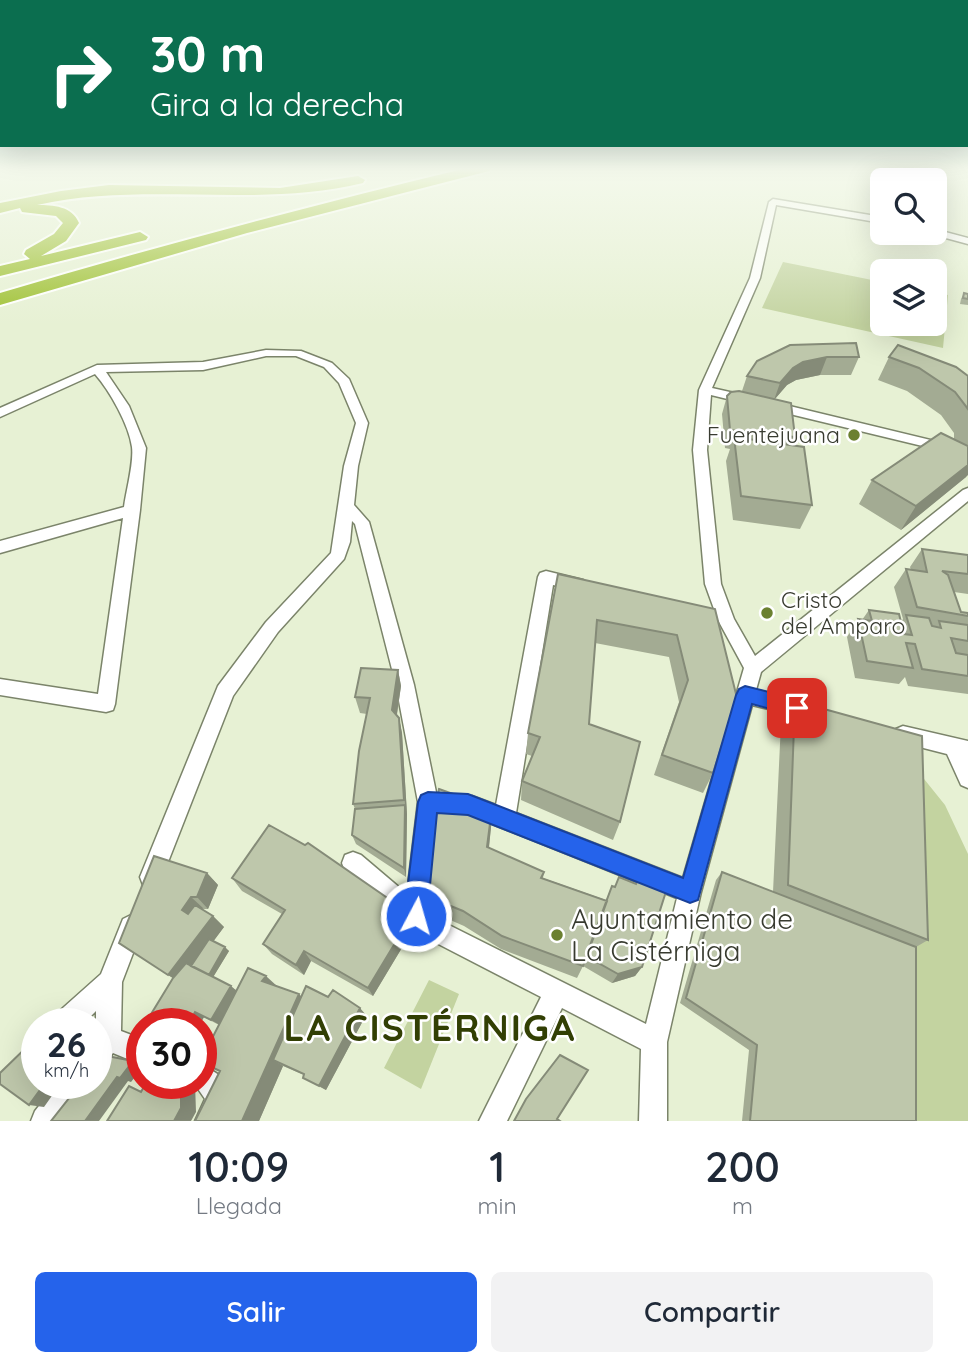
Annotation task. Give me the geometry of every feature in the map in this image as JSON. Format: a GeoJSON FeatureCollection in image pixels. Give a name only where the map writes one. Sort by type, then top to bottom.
{"type":"FeatureCollection","features":[{"type":"Feature","properties":{"kind":"highway"},"geometry":{"type":"LineString","coordinates":[[0,265],[47,247],[63,237],[71,229],[71,220]]}},
{"type":"Feature","properties":{"kind":"highway"},"geometry":{"type":"LineString","coordinates":[[0,285],[255,220]]}},
{"type":"Feature","properties":{"kind":"highway"},"geometry":{"type":"LineString","coordinates":[[0,299],[271,220]]}},
{"type":"Feature","properties":{"kind":"highway"},"geometry":{"type":"LineString","coordinates":[[0,271],[162,232]]}},
{"type":"Feature","properties":{"kind":"street"},"geometry":{"type":"LineString","coordinates":[[753,668],[726,620],[713,584],[700,450],[705,390],[755,278],[769,220]]}},
{"type":"Feature","properties":{"kind":"street"},"geometry":{"type":"LineString","coordinates":[[947,235],[968,241]]}},
{"type":"Feature","properties":{"kind":"street"},"geometry":{"type":"LineString","coordinates":[[0,413],[97,369],[203,366],[266,353],[297,353],[328,365],[345,382],[362,423],[351,466],[338,555],[272,627],[225,692],[110,982],[107,1008]]}},
{"type":"Feature","properties":{"kind":"street"},"geometry":{"type":"LineString","coordinates":[[0,687],[106,704],[139,448],[125,408],[109,381],[97,369]]}},
{"type":"Feature","properties":{"kind":"street"},"geometry":{"type":"LineString","coordinates":[[705,390],[968,453]]}},
{"type":"Feature","properties":{"kind":"street"},"geometry":{"type":"LineString","coordinates":[[653,1121],[654,1042],[690,892],[753,668],[968,493]]}},
{"type":"Feature","properties":{"kind":"street"},"geometry":{"type":"LineString","coordinates":[[346,506],[362,522],[405,685],[428,802],[416,916]]}},
{"type":"Feature","properties":{"kind":"street"},"geometry":{"type":"LineString","coordinates":[[0,547],[133,510]]}},
{"type":"Feature","properties":{"kind":"street"},"geometry":{"type":"LineString","coordinates":[[504,819],[545,577],[597,589]]}},
{"type":"Feature","properties":{"kind":"street"},"geometry":{"type":"LineString","coordinates":[[700,614],[726,620]]}},
{"type":"Feature","properties":{"kind":"street"},"geometry":{"type":"LineString","coordinates":[[745,695],[823,715]]}},
{"type":"Feature","properties":{"kind":"street"},"geometry":{"type":"LineString","coordinates":[[888,731],[961,749],[968,778]]}},
{"type":"Feature","properties":{"kind":"street"},"geometry":{"type":"LineString","coordinates":[[428,802],[468,805],[690,892]]}},
{"type":"Feature","properties":{"kind":"street"},"geometry":{"type":"LineString","coordinates":[[353,863],[425,925],[654,1042]]}},
{"type":"Feature","properties":{"kind":"street"},"geometry":{"type":"LineString","coordinates":[[82,1008],[110,982]]}},
{"type":"Feature","properties":{"kind":"street"},"geometry":{"type":"LineString","coordinates":[[493,1121],[557,992]]}},
{"type":"Feature","properties":{"kind":"street"},"geometry":{"type":"LineString","coordinates":[[209,1121],[221,1095],[217,1092]]}},
{"type":"Feature","properties":{"kind":"street"},"geometry":{"type":"LineString","coordinates":[[45,1121],[62,1099]]}},
{"type":"Feature","properties":{"kind":"green space"},"geometry":{"type":"Polygon","coordinates":[[[783,262],[870,280],[870,332],[762,308],[783,262]]]}},
{"type":"Feature","properties":{"kind":"green space"},"geometry":{"type":"Polygon","coordinates":[[[889,336],[944,336],[943,348],[889,336]]]}},
{"type":"Feature","properties":{"kind":"green space"},"geometry":{"type":"Polygon","coordinates":[[[912,764],[945,805],[968,854],[968,1121],[911,1121],[912,764]]]}},
{"type":"Feature","properties":{"kind":"green space"},"geometry":{"type":"Polygon","coordinates":[[[429,980],[459,994],[421,1089],[384,1068],[429,980]]]}},
{"type":"Feature","properties":{"kind":"building"},"geometry":{"type":"Polygon","coordinates":[[[856,343],[859,357],[827,357],[803,362],[793,368],[780,383],[747,376],[757,361],[790,345],[856,343]]]}},
{"type":"Feature","properties":{"kind":"building"},"geometry":{"type":"Polygon","coordinates":[[[898,345],[956,367],[968,376],[968,409],[955,392],[919,368],[889,357],[898,345]]]}},
{"type":"Feature","properties":{"kind":"building"},"geometry":{"type":"Polygon","coordinates":[[[739,391],[791,403],[795,437],[730,430],[727,396],[731,392],[739,391]]]}},
{"type":"Feature","properties":{"kind":"building"},"geometry":{"type":"Polygon","coordinates":[[[941,433],[968,446],[968,465],[916,506],[872,480],[941,433]]]}},
{"type":"Feature","properties":{"kind":"building"},"geometry":{"type":"Polygon","coordinates":[[[734,437],[804,447],[812,505],[741,496],[734,437]]]}},
{"type":"Feature","properties":{"kind":"building"},"geometry":{"type":"Polygon","coordinates":[[[922,549],[968,555],[968,574],[942,571],[948,575],[961,612],[968,613],[968,616],[917,607],[906,569],[927,572],[922,549]]]}},
{"type":"Feature","properties":{"kind":"building"},"geometry":{"type":"Polygon","coordinates":[[[558,574],[715,609],[737,698],[713,773],[662,755],[688,680],[677,635],[597,620],[589,724],[640,742],[620,822],[522,781],[540,737],[528,733],[558,574]]]}},
{"type":"Feature","properties":{"kind":"building"},"geometry":{"type":"Polygon","coordinates":[[[869,610],[899,614],[904,634],[912,635],[906,615],[929,618],[932,626],[941,628],[939,621],[968,625],[968,641],[951,638],[956,653],[968,655],[968,676],[922,669],[915,644],[906,643],[913,668],[867,661],[858,619],[872,621],[869,610]]]}},
{"type":"Feature","properties":{"kind":"building"},"geometry":{"type":"Polygon","coordinates":[[[361,668],[398,670],[392,710],[399,718],[404,800],[353,804],[359,751],[370,698],[355,697],[361,668]]]}},
{"type":"Feature","properties":{"kind":"building"},"geometry":{"type":"Polygon","coordinates":[[[795,701],[922,736],[928,940],[788,885],[795,701]]]}},
{"type":"Feature","properties":{"kind":"building"},"geometry":{"type":"Polygon","coordinates":[[[439,789],[492,808],[487,847],[544,872],[541,878],[607,901],[583,966],[502,936],[463,911],[421,894],[439,789]]]}},
{"type":"Feature","properties":{"kind":"building"},"geometry":{"type":"Polygon","coordinates":[[[405,805],[404,868],[352,835],[355,809],[405,805]]]}},
{"type":"Feature","properties":{"kind":"building"},"geometry":{"type":"Polygon","coordinates":[[[269,825],[305,845],[308,843],[412,915],[368,988],[304,951],[296,965],[263,944],[285,910],[232,878],[269,825]]]}},
{"type":"Feature","properties":{"kind":"building"},"geometry":{"type":"Polygon","coordinates":[[[154,856],[207,873],[197,897],[191,897],[182,910],[188,914],[195,905],[213,916],[168,975],[119,943],[154,856]]]}},
{"type":"Feature","properties":{"kind":"building"},"geometry":{"type":"Polygon","coordinates":[[[640,871],[669,882],[642,967],[618,974],[586,956],[612,886],[615,887],[619,877],[636,884],[640,871]]]}},
{"type":"Feature","properties":{"kind":"building"},"geometry":{"type":"Polygon","coordinates":[[[722,872],[916,947],[916,1121],[750,1121],[757,1045],[686,998],[722,872]]]}},
{"type":"Feature","properties":{"kind":"building"},"geometry":{"type":"Polygon","coordinates":[[[209,939],[225,947],[209,975],[191,966],[209,939]]]}},
{"type":"Feature","properties":{"kind":"building"},"geometry":{"type":"Polygon","coordinates":[[[186,963],[231,986],[217,1010],[155,1008],[173,978],[186,963]]]}},
{"type":"Feature","properties":{"kind":"building"},"geometry":{"type":"Polygon","coordinates":[[[248,968],[266,976],[262,981],[299,994],[242,1121],[195,1121],[206,1099],[217,1099],[217,1077],[220,1071],[217,1070],[217,1029],[248,968]]]}},
{"type":"Feature","properties":{"kind":"building"},"geometry":{"type":"Polygon","coordinates":[[[306,986],[328,997],[333,990],[360,1008],[319,1086],[303,1078],[304,1074],[273,1060],[306,986]]]}},
{"type":"Feature","properties":{"kind":"building"},"geometry":{"type":"Polygon","coordinates":[[[21,1053],[21,1099],[33,1099],[29,1105],[0,1084],[0,1073],[21,1053]]]}},
{"type":"Feature","properties":{"kind":"building"},"geometry":{"type":"Polygon","coordinates":[[[560,1055],[588,1070],[557,1119],[560,1121],[514,1121],[526,1099],[560,1055]]]}},
{"type":"Feature","properties":{"kind":"building"},"geometry":{"type":"Polygon","coordinates":[[[112,1057],[126,1060],[126,1070],[120,1078],[117,1077],[112,1084],[112,1057]]]}},
{"type":"Feature","properties":{"kind":"building"},"geometry":{"type":"Polygon","coordinates":[[[126,1091],[126,1099],[181,1099],[181,1108],[174,1121],[107,1121],[126,1091]]]}},
{"type":"Feature","properties":{"kind":"building"},"geometry":{"type":"Polygon","coordinates":[[[68,1099],[101,1099],[85,1121],[51,1121],[68,1099]]]}},
{"type":"Feature","properties":{"kind":"place","name":"Fuentejuana"},"geometry":{"type":"Point","coordinates":[854,435]}},
{"type":"Feature","properties":{"kind":"place","name":"Cristo del Amparo"},"geometry":{"type":"Point","coordinates":[767,613]}},
{"type":"Feature","properties":{"kind":"place","name":"Ayuntamiento de La Cistérniga"},"geometry":{"type":"Point","coordinates":[557,935]}},
{"type":"Feature","properties":{"kind":"district","name":"LA CISTÉRNIGA"},"geometry":{"type":"Point","coordinates":[430,1028]}},
{"type":"Feature","properties":{"kind":"route"},"geometry":{"type":"LineString","coordinates":[[416,916],[428,802],[468,805],[690,892],[745,695],[797,708]]}}]}
